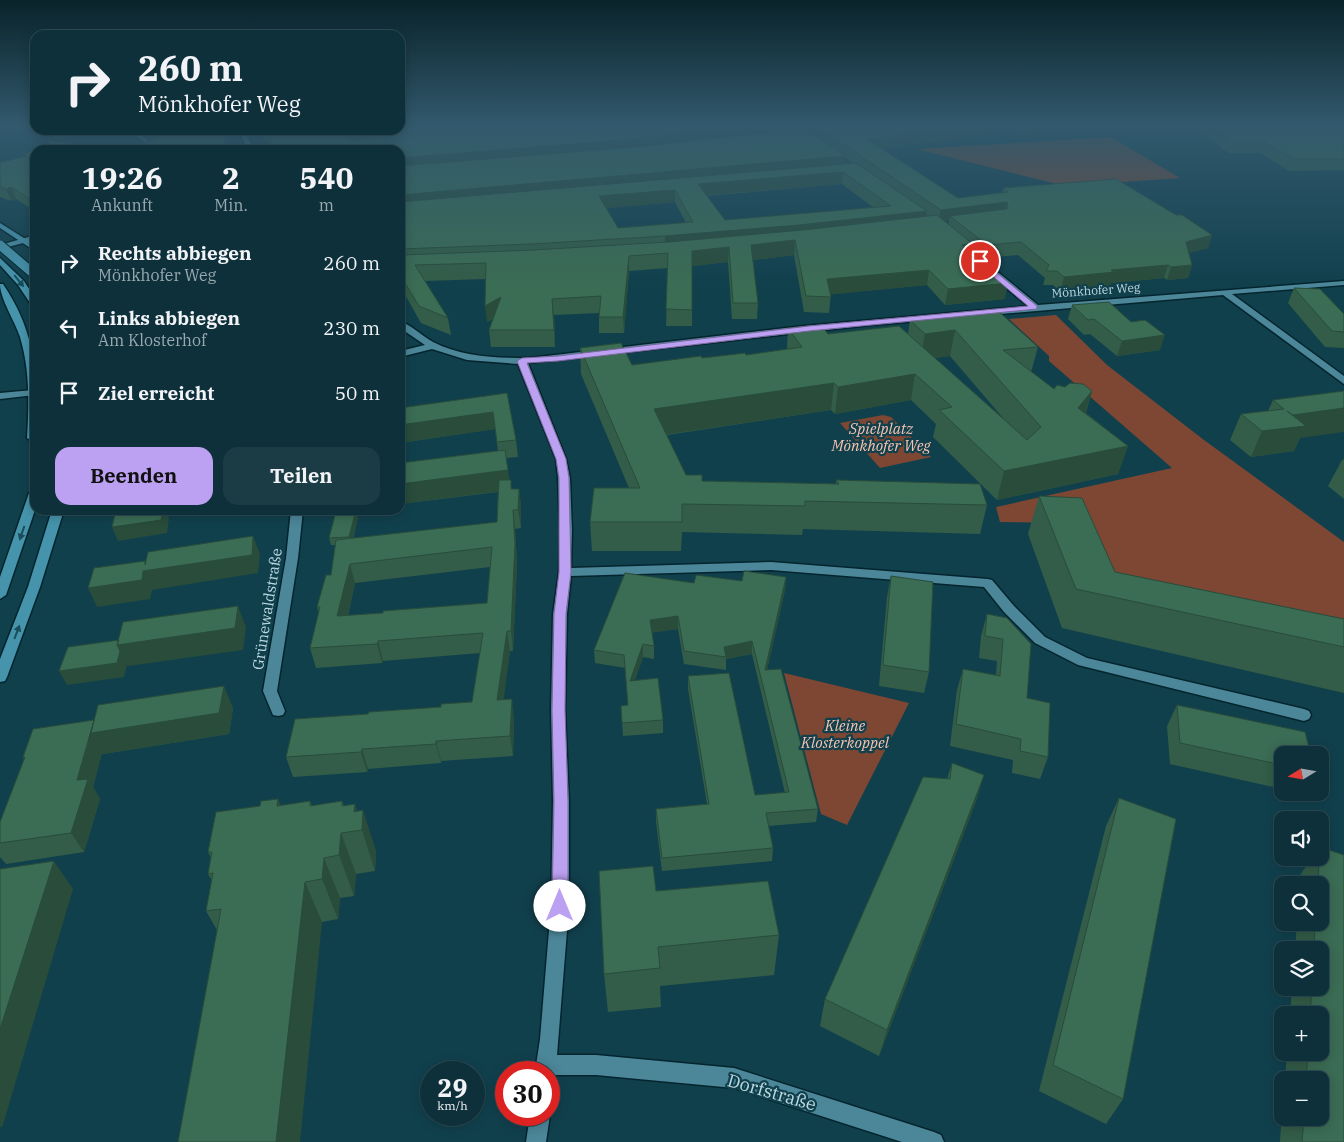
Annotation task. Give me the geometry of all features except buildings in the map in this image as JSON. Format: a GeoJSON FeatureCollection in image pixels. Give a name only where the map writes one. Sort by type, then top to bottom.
{"type":"FeatureCollection","features":[{"type":"Feature","properties":{"kind":"main road"},"geometry":{"type":"LineString","coordinates":[[0,225],[30,245]]}},
{"type":"Feature","properties":{"kind":"main road"},"geometry":{"type":"LineString","coordinates":[[0,246],[30,240]]}},
{"type":"Feature","properties":{"kind":"main road"},"geometry":{"type":"LineString","coordinates":[[0,246],[30,271]]}},
{"type":"Feature","properties":{"kind":"main road"},"geometry":{"type":"LineString","coordinates":[[0,260],[21,283],[30,296]]}},
{"type":"Feature","properties":{"kind":"main road"},"geometry":{"type":"LineString","coordinates":[[0,286],[15,310],[24,336],[30,373]]}},
{"type":"Feature","properties":{"kind":"main road"},"geometry":{"type":"LineString","coordinates":[[0,595],[30,508]]}},
{"type":"Feature","properties":{"kind":"main road"},"geometry":{"type":"LineString","coordinates":[[0,677],[37,578],[56,515]]}},
{"type":"Feature","properties":{"kind":"street"},"geometry":{"type":"LineString","coordinates":[[990,270],[1035,307]]}},
{"type":"Feature","properties":{"kind":"street","name":"Mönkhofer Weg"},"geometry":{"type":"LineString","coordinates":[[405,328],[432,346],[447,353],[468,358],[522,361],[809,329],[1035,307],[1344,283]]}},
{"type":"Feature","properties":{"kind":"street"},"geometry":{"type":"LineString","coordinates":[[1225,293],[1344,381]]}},
{"type":"Feature","properties":{"kind":"street"},"geometry":{"type":"LineString","coordinates":[[405,353],[432,346]]}},
{"type":"Feature","properties":{"kind":"street"},"geometry":{"type":"LineString","coordinates":[[522,361],[561,459],[564,478],[565,572],[560,614],[558,710],[561,801],[560,906],[550,1039],[546,1061]]}},
{"type":"Feature","properties":{"kind":"street"},"geometry":{"type":"LineString","coordinates":[[0,396],[30,392]]}},
{"type":"Feature","properties":{"kind":"street","name":"Grünewaldstraße"},"geometry":{"type":"LineString","coordinates":[[278,711],[270,692],[297,515]]}},
{"type":"Feature","properties":{"kind":"street"},"geometry":{"type":"LineString","coordinates":[[565,572],[771,566],[988,583],[1009,609],[1040,640],[1082,662],[1304,715]]}},
{"type":"Feature","properties":{"kind":"street","name":"Dorfstraße"},"geometry":{"type":"LineString","coordinates":[[560,1068],[596,1065],[734,1078],[934,1142]]}},
{"type":"Feature","properties":{"kind":"street"},"geometry":{"type":"LineString","coordinates":[[536,1142],[538,1126]]}},
{"type":"Feature","properties":{"kind":"green space"},"geometry":{"type":"Polygon","coordinates":[[[1030,177],[1180,178],[1065,186],[1030,177]]]}},
{"type":"Feature","properties":{"kind":"green space"},"geometry":{"type":"Polygon","coordinates":[[[1056,315],[1107,365],[1204,440],[1344,542],[1344,626],[1103,580],[1079,523],[1000,522],[996,507],[1172,468],[1049,361],[1049,356],[1009,319],[1056,315]]]}},
{"type":"Feature","properties":{"kind":"green space","name":"Spielplatz Mönkhofer Weg"},"geometry":{"type":"Polygon","coordinates":[[[883,415],[891,417],[931,457],[880,468],[840,423],[883,415]]]}},
{"type":"Feature","properties":{"kind":"green space","name":"Kleine Klosterkoppel"},"geometry":{"type":"Polygon","coordinates":[[[784,673],[909,703],[847,825],[821,814],[784,673]]]}},
{"type":"Feature","properties":{"kind":"route"},"geometry":{"type":"LineString","coordinates":[[560,906],[561,801],[558,710],[560,614],[565,572],[564,478],[561,459],[522,361],[736,336],[1035,307],[980,261]]}}]}
